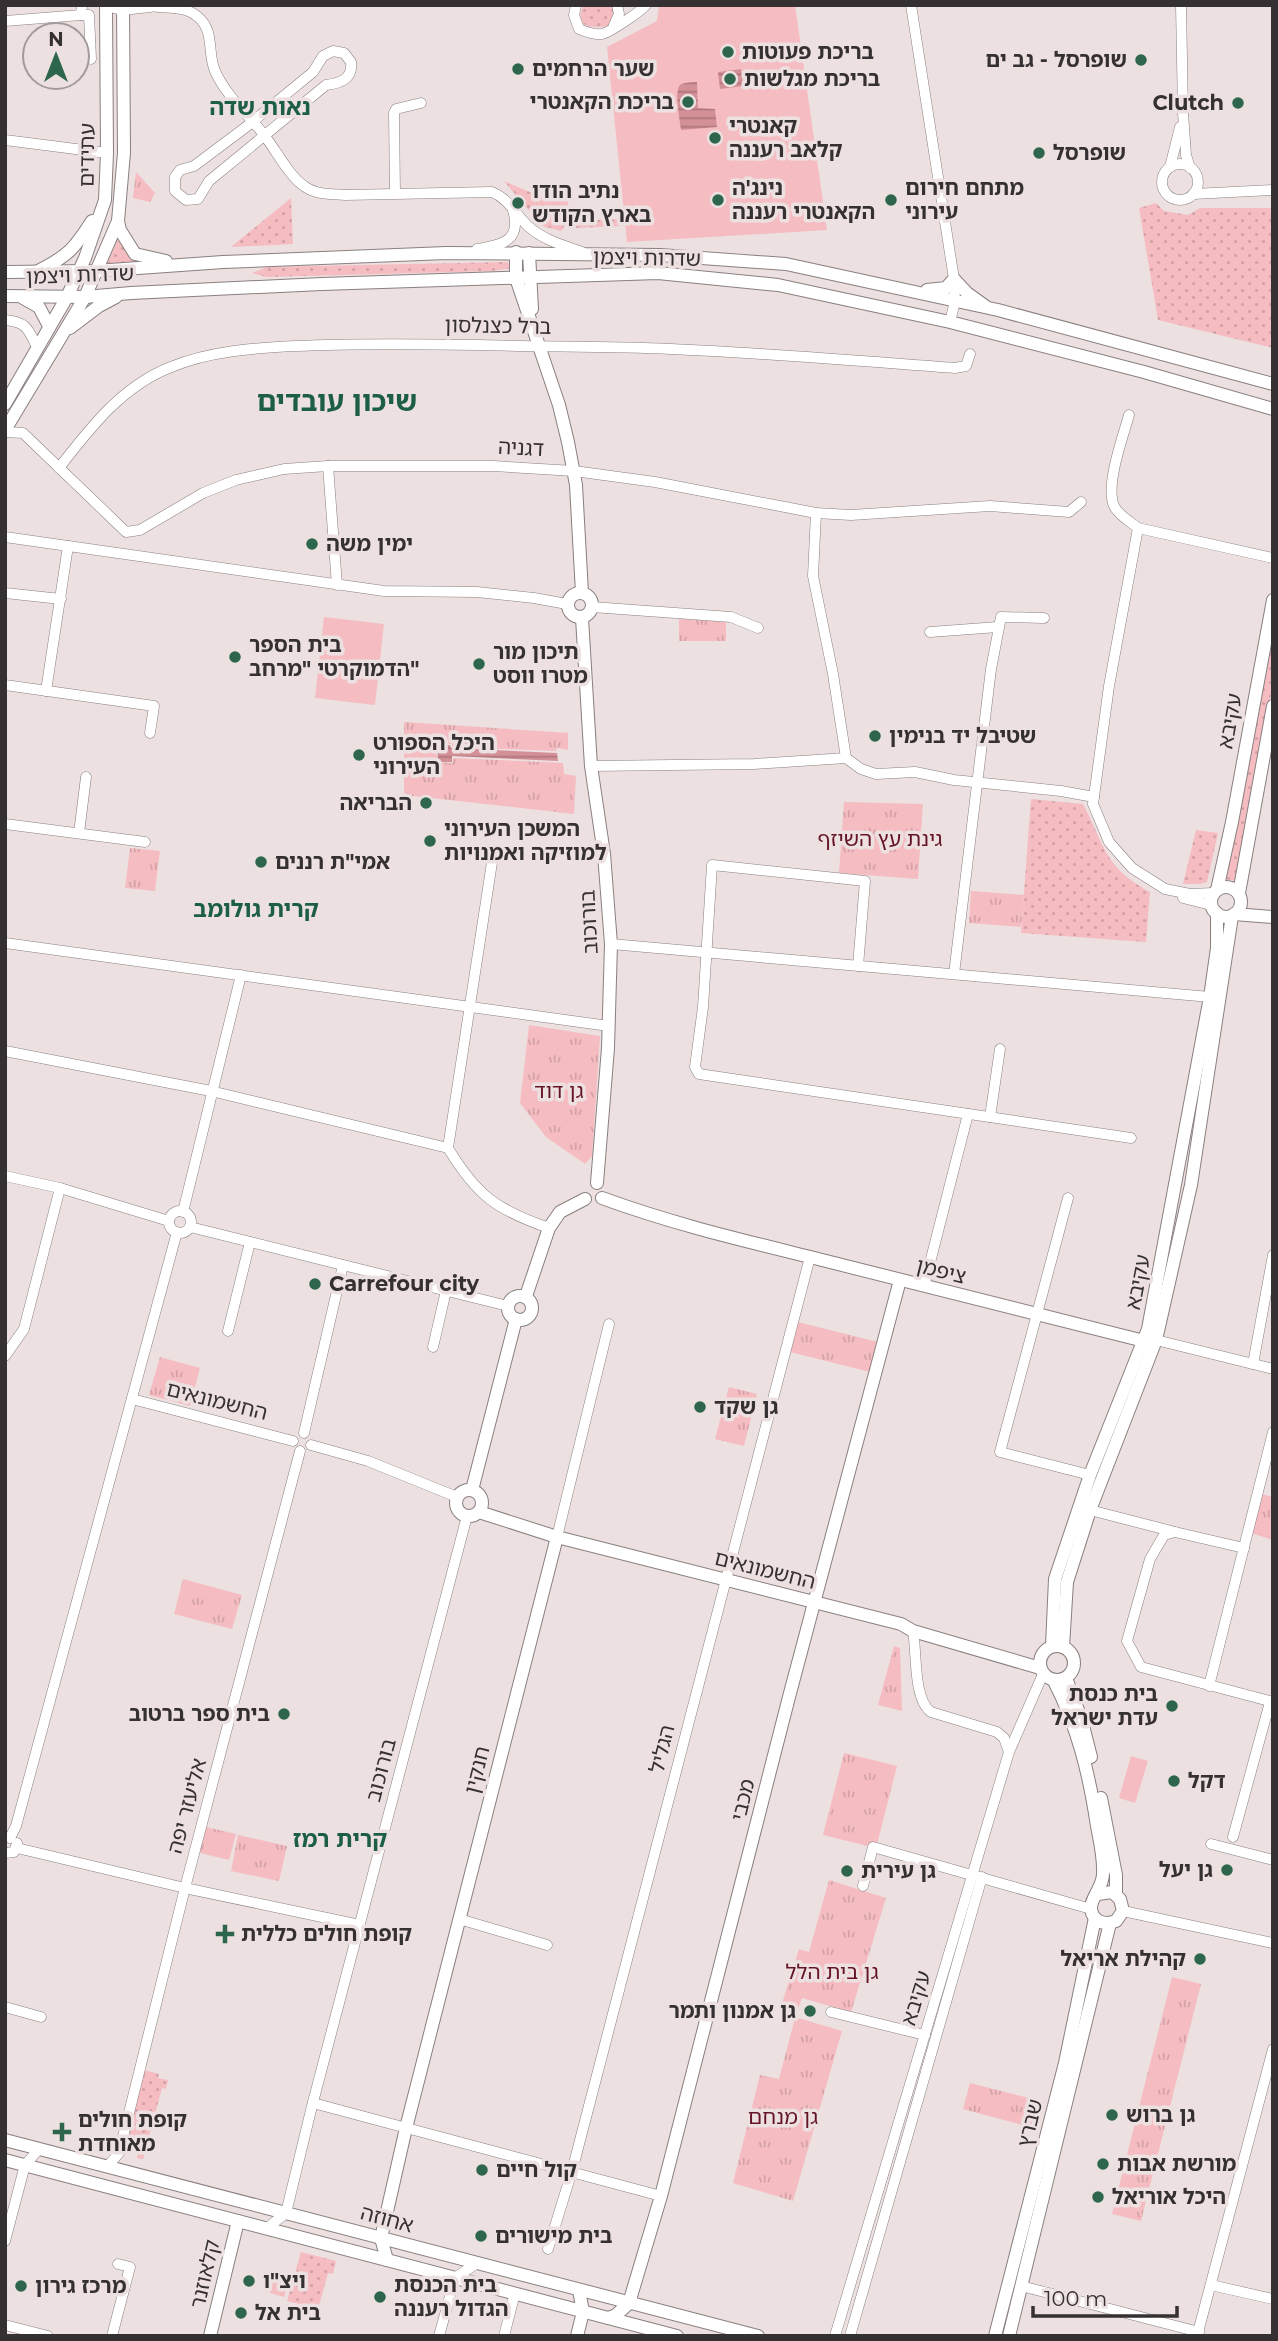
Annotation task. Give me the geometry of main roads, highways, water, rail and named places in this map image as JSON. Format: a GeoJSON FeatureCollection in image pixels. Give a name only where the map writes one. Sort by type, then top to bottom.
{"type":"FeatureCollection","features":[{"type":"Feature","properties":{"kind":"place","name":"בריכת פעוטות"},"geometry":{"type":"Point","coordinates":[728,52]}},
{"type":"Feature","properties":{"kind":"place","name":"שופרסל - גב ים"},"geometry":{"type":"Point","coordinates":[1141,60]}},
{"type":"Feature","properties":{"kind":"place","name":"שער הרחמים"},"geometry":{"type":"Point","coordinates":[518,69]}},
{"type":"Feature","properties":{"kind":"place","name":"בריכת מגלשות"},"geometry":{"type":"Point","coordinates":[730,79]}},
{"type":"Feature","properties":{"kind":"place","name":"בריכת הקאנטרי"},"geometry":{"type":"Point","coordinates":[688,102]}},
{"type":"Feature","properties":{"kind":"place","name":"Clutch"},"geometry":{"type":"Point","coordinates":[1238,103]}},
{"type":"Feature","properties":{"kind":"place","name":"קאנטרי קלאב רעננה"},"geometry":{"type":"Point","coordinates":[715,138]}},
{"type":"Feature","properties":{"kind":"place","name":"שופרסל"},"geometry":{"type":"Point","coordinates":[1039,153]}},
{"type":"Feature","properties":{"kind":"place","name":"נינג'ה הקאנטרי רעננה"},"geometry":{"type":"Point","coordinates":[718,200]}},
{"type":"Feature","properties":{"kind":"place","name":"מתחם חירום עירוני"},"geometry":{"type":"Point","coordinates":[891,200]}},
{"type":"Feature","properties":{"kind":"place","name":"נתיב הודו בארץ הקודש"},"geometry":{"type":"Point","coordinates":[518,203]}},
{"type":"Feature","properties":{"kind":"place","name":"ימין משה"},"geometry":{"type":"Point","coordinates":[312,544]}},
{"type":"Feature","properties":{"kind":"place","name":"בית הספר הדמוקרטי \"מרחב\""},"geometry":{"type":"Point","coordinates":[235,657]}},
{"type":"Feature","properties":{"kind":"place","name":"תיכון מור מטרו ווסט"},"geometry":{"type":"Point","coordinates":[479,664]}},
{"type":"Feature","properties":{"kind":"place","name":"שטיבל יד בנימין"},"geometry":{"type":"Point","coordinates":[875,736]}},
{"type":"Feature","properties":{"kind":"place","name":"היכל הספורט העירוני"},"geometry":{"type":"Point","coordinates":[359,755]}},
{"type":"Feature","properties":{"kind":"place","name":"הבריאה"},"geometry":{"type":"Point","coordinates":[426,803]}},
{"type":"Feature","properties":{"kind":"place","name":"המשכן העירוני למוזיקה ואמנויות"},"geometry":{"type":"Point","coordinates":[430,841]}},
{"type":"Feature","properties":{"kind":"place","name":"אמי\"ת רננים"},"geometry":{"type":"Point","coordinates":[261,862]}},
{"type":"Feature","properties":{"kind":"place","name":"Carrefour city"},"geometry":{"type":"Point","coordinates":[315,1284]}},
{"type":"Feature","properties":{"kind":"place","name":"גן שקד"},"geometry":{"type":"Point","coordinates":[700,1407]}},
{"type":"Feature","properties":{"kind":"place","name":"בית כנסת עדת ישראל"},"geometry":{"type":"Point","coordinates":[1172,1706]}},
{"type":"Feature","properties":{"kind":"place","name":"בית ספר ברטוב"},"geometry":{"type":"Point","coordinates":[284,1714]}},
{"type":"Feature","properties":{"kind":"place","name":"דקל"},"geometry":{"type":"Point","coordinates":[1174,1781]}},
{"type":"Feature","properties":{"kind":"place","name":"גן יעל"},"geometry":{"type":"Point","coordinates":[1227,1870]}},
{"type":"Feature","properties":{"kind":"place","name":"גן עירית"},"geometry":{"type":"Point","coordinates":[847,1871]}},
{"type":"Feature","properties":{"kind":"place","name":"קופת חולים כללית"},"geometry":{"type":"Point","coordinates":[225,1934]}},
{"type":"Feature","properties":{"kind":"place","name":"קהילת אריאל"},"geometry":{"type":"Point","coordinates":[1200,1959]}},
{"type":"Feature","properties":{"kind":"place","name":"גן אמנון ותמר"},"geometry":{"type":"Point","coordinates":[810,2011]}},
{"type":"Feature","properties":{"kind":"place","name":"גן ברוש"},"geometry":{"type":"Point","coordinates":[1112,2115]}},
{"type":"Feature","properties":{"kind":"place","name":"קופת חולים מאוחדת"},"geometry":{"type":"Point","coordinates":[62,2132]}},
{"type":"Feature","properties":{"kind":"place","name":"מורשת אבות"},"geometry":{"type":"Point","coordinates":[1103,2164]}},
{"type":"Feature","properties":{"kind":"place","name":"קול חיים"},"geometry":{"type":"Point","coordinates":[482,2170]}},
{"type":"Feature","properties":{"kind":"place","name":"היכל אוריאל"},"geometry":{"type":"Point","coordinates":[1098,2197]}},
{"type":"Feature","properties":{"kind":"place","name":"בית מישורים"},"geometry":{"type":"Point","coordinates":[481,2236]}},
{"type":"Feature","properties":{"kind":"place","name":"ויצ\"ו"},"geometry":{"type":"Point","coordinates":[249,2281]}},
{"type":"Feature","properties":{"kind":"place","name":"מרכז גירון"},"geometry":{"type":"Point","coordinates":[21,2286]}},
{"type":"Feature","properties":{"kind":"place","name":"בית הכנסת הגדול רעננה"},"geometry":{"type":"Point","coordinates":[380,2297]}},
{"type":"Feature","properties":{"kind":"place","name":"בית אל"},"geometry":{"type":"Point","coordinates":[241,2313]}},
{"type":"Feature","properties":{"kind":"district","name":"נאות שדה"},"geometry":{"type":"Point","coordinates":[260,107]}},
{"type":"Feature","properties":{"kind":"district","name":"שיכון עובדים"},"geometry":{"type":"Point","coordinates":[337,401]}},
{"type":"Feature","properties":{"kind":"district","name":"קרית גולומב"},"geometry":{"type":"Point","coordinates":[256,909]}},
{"type":"Feature","properties":{"kind":"district","name":"קרית רמז"},"geometry":{"type":"Point","coordinates":[340,1839]}},
{"type":"Feature","properties":{"kind":"park label","name":"גינת עץ השיזף"},"geometry":{"type":"Point","coordinates":[880,839]}},
{"type":"Feature","properties":{"kind":"park label","name":"גן דוד"},"geometry":{"type":"Point","coordinates":[559,1091]}},
{"type":"Feature","properties":{"kind":"park label","name":"גן בית הלל"},"geometry":{"type":"Point","coordinates":[832,1972]}},
{"type":"Feature","properties":{"kind":"park label","name":"גן מנחם"},"geometry":{"type":"Point","coordinates":[783,2117]}}]}
